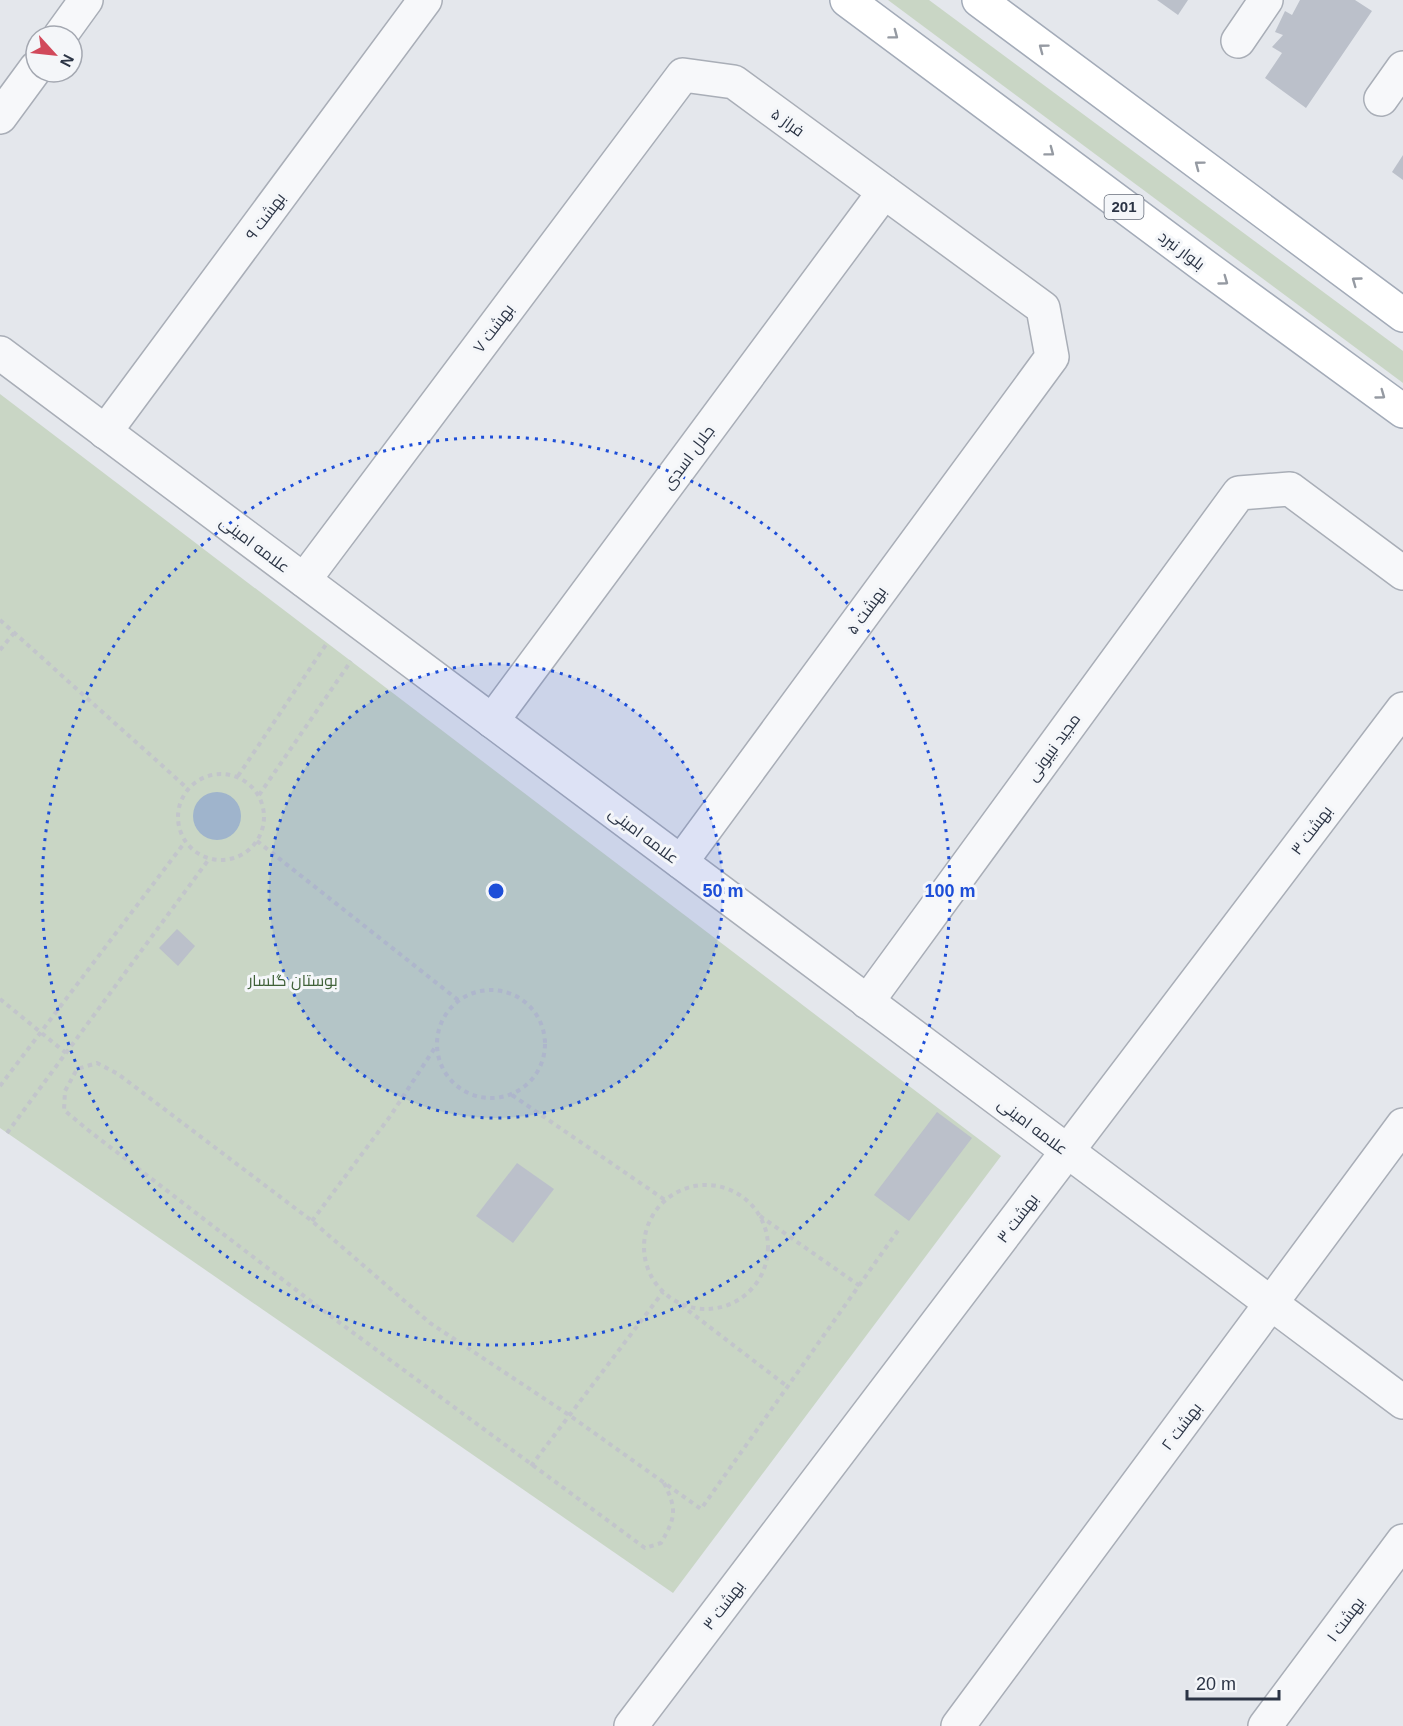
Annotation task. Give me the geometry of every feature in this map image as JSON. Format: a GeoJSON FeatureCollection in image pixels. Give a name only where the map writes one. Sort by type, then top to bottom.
{"type":"FeatureCollection","features":[{"type":"Feature","properties":{"kind":"main road","name":"بلوار نبرد"},"geometry":{"type":"LineString","coordinates":[[847,0],[1203,266],[1403,411]]}},
{"type":"Feature","properties":{"kind":"main road"},"geometry":{"type":"LineString","coordinates":[[979,0],[1403,315]]}},
{"type":"Feature","properties":{"kind":"street"},"geometry":{"type":"LineString","coordinates":[[69,24],[86,0]]}},
{"type":"Feature","properties":{"kind":"street","name":"بهشت ۹"},"geometry":{"type":"LineString","coordinates":[[105,432],[425,0]]}},
{"type":"Feature","properties":{"kind":"street"},"geometry":{"type":"LineString","coordinates":[[1238,41],[1266,0]]}},
{"type":"Feature","properties":{"kind":"street"},"geometry":{"type":"LineString","coordinates":[[1381,99],[1403,68]]}},
{"type":"Feature","properties":{"kind":"street","name":"فراز ۵"},"geometry":{"type":"LineString","coordinates":[[683,75],[734,82],[1043,308],[1052,357]]}},
{"type":"Feature","properties":{"kind":"street","name":"بهشت ۷"},"geometry":{"type":"LineString","coordinates":[[304,580],[683,75]]}},
{"type":"Feature","properties":{"kind":"street"},"geometry":{"type":"LineString","coordinates":[[0,117],[24,84]]}},
{"type":"Feature","properties":{"kind":"street","name":"جلال اسدی"},"geometry":{"type":"LineString","coordinates":[[492,721],[884,192]]}},
{"type":"Feature","properties":{"kind":"street","name":"علامه امینی"},"geometry":{"type":"LineString","coordinates":[[0,353],[1403,1402]]}},
{"type":"Feature","properties":{"kind":"street","name":"بهشت ۵"},"geometry":{"type":"LineString","coordinates":[[681,862],[1052,357]]}},
{"type":"Feature","properties":{"kind":"street","name":"مجید نبیونی"},"geometry":{"type":"LineString","coordinates":[[867,1002],[1239,492],[1290,489],[1403,573]]}},
{"type":"Feature","properties":{"kind":"street","name":"بهشت ۳"},"geometry":{"type":"LineString","coordinates":[[631,1726],[1403,709]]}},
{"type":"Feature","properties":{"kind":"street","name":"بهشت ۲"},"geometry":{"type":"LineString","coordinates":[[958,1726],[1403,1125]]}},
{"type":"Feature","properties":{"kind":"street","name":"بهشت ۱"},"geometry":{"type":"LineString","coordinates":[[1264,1726],[1403,1541]]}},
{"type":"Feature","properties":{"kind":"path"},"geometry":{"type":"LineString","coordinates":[[0,620],[187,788]]}},
{"type":"Feature","properties":{"kind":"path"},"geometry":{"type":"LineString","coordinates":[[0,650],[14,633]]}},
{"type":"Feature","properties":{"kind":"path"},"geometry":{"type":"LineString","coordinates":[[238,776],[327,643]]}},
{"type":"Feature","properties":{"kind":"path"},"geometry":{"type":"LineString","coordinates":[[259,795],[351,661]]}},
{"type":"Feature","properties":{"kind":"path"},"geometry":{"type":"LineString","coordinates":[[225,773],[238,776],[250,784],[259,795],[264,808],[264,822],[260,836],[251,848],[239,857],[224,860],[209,859],[195,853],[185,842],[179,828],[177,814],[180,801],[187,788],[198,779],[211,774],[225,773]]}},
{"type":"Feature","properties":{"kind":"path"},"geometry":{"type":"LineString","coordinates":[[256,840],[458,1000]]}},
{"type":"Feature","properties":{"kind":"path"},"geometry":{"type":"LineString","coordinates":[[0,1086],[185,842]]}},
{"type":"Feature","properties":{"kind":"path"},"geometry":{"type":"LineString","coordinates":[[7,1133],[209,859]]}},
{"type":"Feature","properties":{"kind":"path"},"geometry":{"type":"LineString","coordinates":[[494,989],[512,993],[528,1002],[539,1017],[546,1034],[546,1053],[539,1071],[527,1086],[511,1095],[494,1099],[477,1097],[461,1089],[448,1078],[440,1063],[436,1046],[439,1028],[446,1013],[458,1000],[475,991],[494,989]]}},
{"type":"Feature","properties":{"kind":"path"},"geometry":{"type":"LineString","coordinates":[[0,999],[66,1053]]}},
{"type":"Feature","properties":{"kind":"path"},"geometry":{"type":"LineString","coordinates":[[312,1221],[391,1115],[436,1046]]}},
{"type":"Feature","properties":{"kind":"path"},"geometry":{"type":"LineString","coordinates":[[664,1482],[674,1503],[671,1527],[661,1543],[645,1548],[317,1306],[64,1110],[65,1091],[77,1069],[97,1063],[118,1074],[312,1221],[430,1323],[569,1415],[664,1482],[701,1509],[900,1229]]}},
{"type":"Feature","properties":{"kind":"path"},"geometry":{"type":"LineString","coordinates":[[511,1095],[665,1200]]}},
{"type":"Feature","properties":{"kind":"path"},"geometry":{"type":"LineString","coordinates":[[679,1304],[699,1309],[720,1308],[739,1300],[754,1287],[765,1268],[768,1248],[766,1227],[760,1215],[741,1195],[723,1186],[702,1184],[682,1188],[665,1200],[652,1216],[645,1235],[644,1256],[650,1275],[663,1292],[788,1387]]}},
{"type":"Feature","properties":{"kind":"path"},"geometry":{"type":"LineString","coordinates":[[760,1215],[860,1286]]}},
{"type":"Feature","properties":{"kind":"path"},"geometry":{"type":"LineString","coordinates":[[531,1466],[663,1292]]}},
{"type":"Feature","properties":{"kind":"green space"},"geometry":{"type":"Polygon","coordinates":[[[888,0],[929,0],[1403,351],[1403,383],[888,0]]]}},
{"type":"Feature","properties":{"kind":"green space","name":"بوستان گلسار"},"geometry":{"type":"Polygon","coordinates":[[[0,394],[1001,1156],[673,1593],[0,1128],[0,394]]]}},
{"type":"Feature","properties":{"kind":"water"},"geometry":{"type":"Polygon","coordinates":[[[217,792],[234,799],[241,816],[234,833],[217,840],[200,833],[193,816],[200,799],[217,792]]]}},
{"type":"Feature","properties":{"kind":"building"},"geometry":{"type":"Polygon","coordinates":[[[1157,0],[1188,0],[1178,15],[1157,0]]]}},
{"type":"Feature","properties":{"kind":"building"},"geometry":{"type":"Polygon","coordinates":[[[1300,0],[1355,0],[1372,11],[1306,108],[1265,78],[1282,53],[1272,47],[1283,35],[1275,32],[1285,11],[1292,15],[1300,0]]]}},
{"type":"Feature","properties":{"kind":"building"},"geometry":{"type":"Polygon","coordinates":[[[1403,155],[1403,180],[1392,172],[1403,155]]]}},
{"type":"Feature","properties":{"kind":"building"},"geometry":{"type":"Polygon","coordinates":[[[177,929],[195,946],[178,966],[159,948],[177,929]]]}},
{"type":"Feature","properties":{"kind":"building"},"geometry":{"type":"Polygon","coordinates":[[[937,1112],[972,1138],[909,1221],[874,1195],[937,1112]]]}},
{"type":"Feature","properties":{"kind":"building"},"geometry":{"type":"Polygon","coordinates":[[[517,1163],[554,1189],[513,1243],[476,1216],[517,1163]]]}}]}
